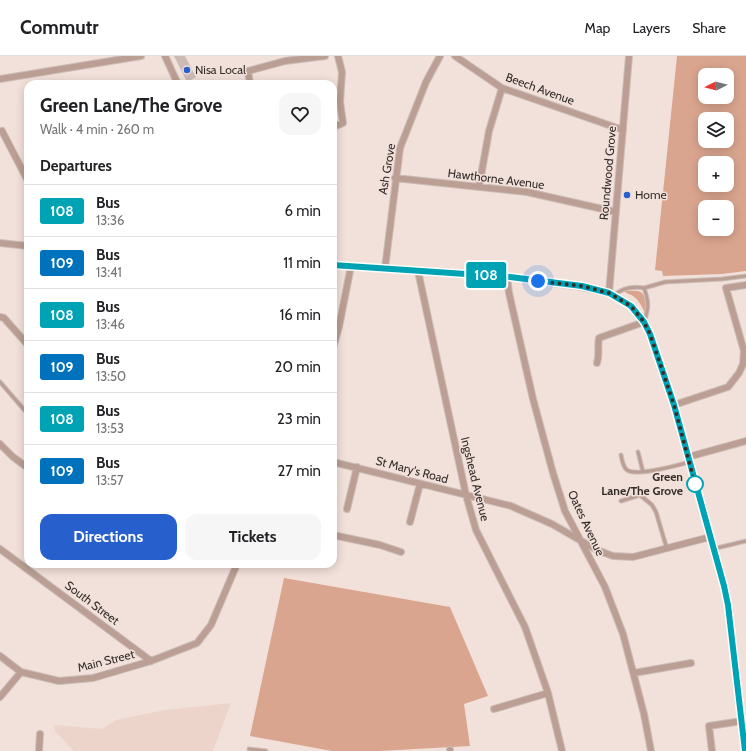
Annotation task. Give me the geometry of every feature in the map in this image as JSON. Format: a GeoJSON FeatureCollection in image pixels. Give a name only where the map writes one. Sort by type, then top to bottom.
{"type":"FeatureCollection","features":[{"type":"Feature","properties":{"kind":"street"},"geometry":{"type":"LineString","coordinates":[[0,79],[141,56]]}},
{"type":"Feature","properties":{"kind":"street"},"geometry":{"type":"LineString","coordinates":[[165,56],[176,80]]}},
{"type":"Feature","properties":{"kind":"street"},"geometry":{"type":"LineString","coordinates":[[249,80],[248,71],[285,61],[325,56]]}},
{"type":"Feature","properties":{"kind":"street"},"geometry":{"type":"LineString","coordinates":[[337,126],[343,124],[340,102],[342,72],[338,56]]}},
{"type":"Feature","properties":{"kind":"street","name":"Ash Grove"},"geometry":{"type":"LineString","coordinates":[[385,268],[400,148],[426,82],[440,56]]}},
{"type":"Feature","properties":{"kind":"street","name":"Beech Avenue"},"geometry":{"type":"LineString","coordinates":[[455,56],[502,88],[623,130]]}},
{"type":"Feature","properties":{"kind":"street","name":"Roundwood Grove"},"geometry":{"type":"LineString","coordinates":[[612,294],[616,212],[628,56]]}},
{"type":"Feature","properties":{"kind":"street"},"geometry":{"type":"LineString","coordinates":[[480,187],[489,131],[502,88]]}},
{"type":"Feature","properties":{"kind":"street"},"geometry":{"type":"LineString","coordinates":[[2,131],[24,173]]}},
{"type":"Feature","properties":{"kind":"street","name":"Hawthorne Avenue"},"geometry":{"type":"LineString","coordinates":[[396,178],[527,192],[616,212]]}},
{"type":"Feature","properties":{"kind":"street"},"geometry":{"type":"LineString","coordinates":[[0,244],[24,246]]}},
{"type":"Feature","properties":{"kind":"street"},"geometry":{"type":"LineString","coordinates":[[337,265],[506,277],[582,286],[612,294],[631,306],[644,322],[650,334],[674,405],[724,586],[728,605],[745,751]]}},
{"type":"Feature","properties":{"kind":"street"},"geometry":{"type":"LineString","coordinates":[[337,334],[351,266]]}},
{"type":"Feature","properties":{"kind":"street","name":"Ingshead Avenue"},"geometry":{"type":"LineString","coordinates":[[418,271],[466,495],[476,530],[525,627],[548,693],[562,751]]}},
{"type":"Feature","properties":{"kind":"street","name":"Oates Avenue"},"geometry":{"type":"LineString","coordinates":[[506,277],[533,399],[553,473],[565,511],[605,587],[623,634],[644,714],[651,751]]}},
{"type":"Feature","properties":{"kind":"street"},"geometry":{"type":"LineString","coordinates":[[674,405],[728,387],[738,373],[743,364],[745,351],[726,288],[746,285]]}},
{"type":"Feature","properties":{"kind":"street"},"geometry":{"type":"LineString","coordinates":[[0,317],[4,318],[24,340]]}},
{"type":"Feature","properties":{"kind":"street"},"geometry":{"type":"LineString","coordinates":[[597,363],[600,355],[598,343],[599,338],[644,322]]}},
{"type":"Feature","properties":{"kind":"street"},"geometry":{"type":"LineString","coordinates":[[689,460],[746,441]]}},
{"type":"Feature","properties":{"kind":"street"},"geometry":{"type":"LineString","coordinates":[[0,444],[24,465]]}},
{"type":"Feature","properties":{"kind":"street","name":"St Mary's Road"},"geometry":{"type":"LineString","coordinates":[[337,463],[511,506],[552,524],[606,555],[632,557],[710,537]]}},
{"type":"Feature","properties":{"kind":"street"},"geometry":{"type":"LineString","coordinates":[[347,509],[357,467]]}},
{"type":"Feature","properties":{"kind":"street"},"geometry":{"type":"LineString","coordinates":[[410,522],[420,484]]}},
{"type":"Feature","properties":{"kind":"street"},"geometry":{"type":"LineString","coordinates":[[337,537],[380,545],[401,552]]}},
{"type":"Feature","properties":{"kind":"street","name":"South Street"},"geometry":{"type":"LineString","coordinates":[[0,549],[24,567]]}},
{"type":"Feature","properties":{"kind":"street","name":"South Street"},"geometry":{"type":"LineString","coordinates":[[26,568],[151,660]]}},
{"type":"Feature","properties":{"kind":"street","name":"Main Street"},"geometry":{"type":"LineString","coordinates":[[0,656],[21,672],[59,681],[93,678],[151,660],[197,643],[211,625],[235,568]]}},
{"type":"Feature","properties":{"kind":"street"},"geometry":{"type":"LineString","coordinates":[[634,673],[691,663]]}},
{"type":"Feature","properties":{"kind":"street"},"geometry":{"type":"LineString","coordinates":[[0,697],[21,672]]}},
{"type":"Feature","properties":{"kind":"street"},"geometry":{"type":"LineString","coordinates":[[494,709],[548,693]]}},
{"type":"Feature","properties":{"kind":"street"},"geometry":{"type":"LineString","coordinates":[[712,751],[709,726],[742,721]]}},
{"type":"Feature","properties":{"kind":"street"},"geometry":{"type":"LineString","coordinates":[[39,751],[40,734]]}},
{"type":"Feature","properties":{"kind":"lane"},"geometry":{"type":"LineString","coordinates":[[612,294],[625,288],[644,288],[664,282],[722,279],[746,276]]}},
{"type":"Feature","properties":{"kind":"lane"},"geometry":{"type":"LineString","coordinates":[[644,288],[648,302],[648,309],[644,322]]}},
{"type":"Feature","properties":{"kind":"lane"},"geometry":{"type":"LineString","coordinates":[[0,382],[24,410]]}},
{"type":"Feature","properties":{"kind":"lane"},"geometry":{"type":"LineString","coordinates":[[638,452],[643,472]]}},
{"type":"Feature","properties":{"kind":"lane"},"geometry":{"type":"LineString","coordinates":[[621,455],[624,466],[627,470],[632,472],[643,472],[689,460]]}},
{"type":"Feature","properties":{"kind":"lane"},"geometry":{"type":"LineString","coordinates":[[621,501],[640,495],[652,505],[656,512],[667,549]]}},
{"type":"Feature","properties":{"kind":"lane"},"geometry":{"type":"LineString","coordinates":[[713,549],[746,541]]}},
{"type":"Feature","properties":{"kind":"lane"},"geometry":{"type":"LineString","coordinates":[[249,749],[266,751]]}},
{"type":"Feature","properties":{"kind":"shaded area"},"geometry":{"type":"Polygon","coordinates":[[[677,56],[746,56],[746,271],[722,274],[663,276],[662,271],[655,270],[677,56]]]}},
{"type":"Feature","properties":{"kind":"shaded area"},"geometry":{"type":"Polygon","coordinates":[[[624,291],[639,291],[643,295],[647,308],[645,313],[637,300],[624,291]]]}},
{"type":"Feature","properties":{"kind":"shaded area"},"geometry":{"type":"Polygon","coordinates":[[[284,578],[450,607],[488,696],[464,704],[470,746],[379,751],[332,751],[250,736],[284,578]]]}},
{"type":"Feature","properties":{"kind":"shaded area"},"geometry":{"type":"Polygon","coordinates":[[[231,703],[213,751],[74,751],[55,731],[54,725],[102,729],[116,720],[165,710],[231,703]]]}},
{"type":"Feature","properties":{"kind":"building","name":"Nisa Local"},"geometry":{"type":"Polygon","coordinates":[[[174,56],[185,56],[196,77],[191,80],[186,80],[174,56]]]}},
{"type":"Feature","properties":{"kind":"bus line","name":"108"},"geometry":{"type":"LineString","coordinates":[[337,265],[510,277],[582,286],[614,295],[631,306],[644,322],[650,334],[674,405],[724,586],[728,605],[745,751]]}},
{"type":"Feature","properties":{"kind":"place","name":"Nisa Local"},"geometry":{"type":"Point","coordinates":[187,70]}},
{"type":"Feature","properties":{"kind":"place","name":"Home"},"geometry":{"type":"Point","coordinates":[627,195]}},
{"type":"Feature","properties":{"kind":"place","name":"Green Lane/The Grove"},"geometry":{"type":"Point","coordinates":[695,484]}},
{"type":"Feature","properties":{"kind":"route"},"geometry":{"type":"LineString","coordinates":[[538,281],[582,286],[609,293],[631,306],[644,322],[650,334],[674,405],[695,484]]}}]}
